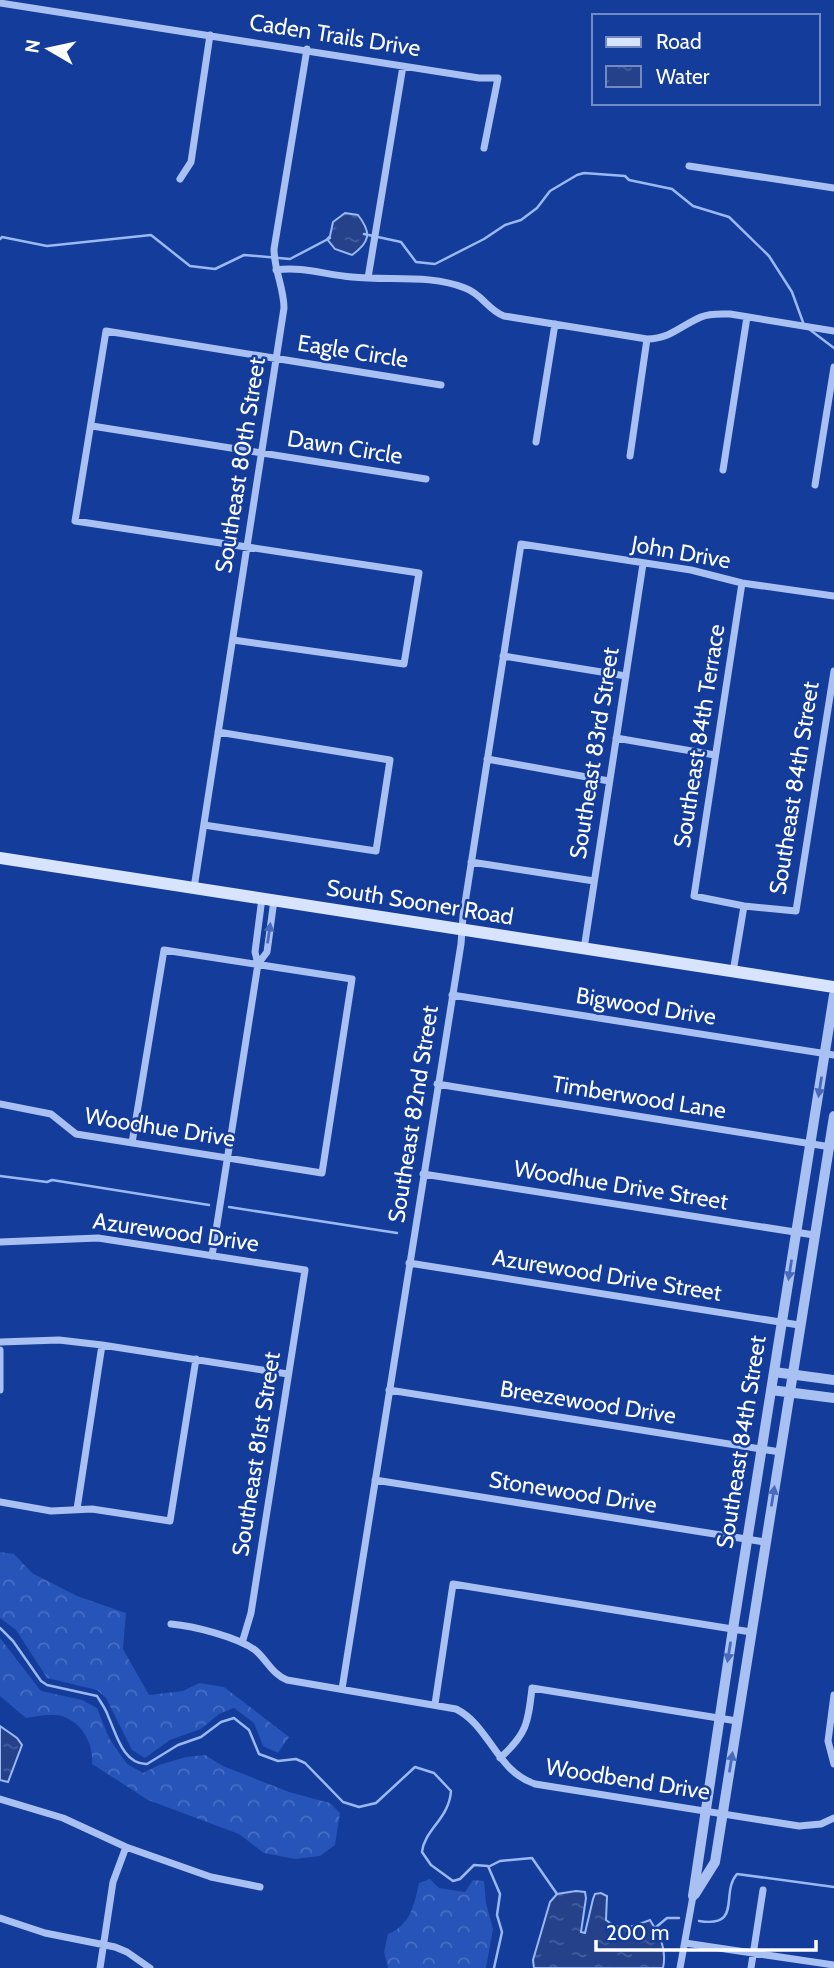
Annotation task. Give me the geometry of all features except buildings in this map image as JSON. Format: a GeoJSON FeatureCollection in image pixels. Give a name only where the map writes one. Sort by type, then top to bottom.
{"type":"FeatureCollection","features":[{"type":"Feature","properties":{"kind":"main road","name":"South Sooner Road"},"geometry":{"type":"LineString","coordinates":[[0,858],[834,987]]}},
{"type":"Feature","properties":{"kind":"street","name":"Caden Trails Drive"},"geometry":{"type":"LineString","coordinates":[[0,3],[479,78],[498,78],[484,148]]}},
{"type":"Feature","properties":{"kind":"street"},"geometry":{"type":"LineString","coordinates":[[180,179],[191,162],[210,35]]}},
{"type":"Feature","properties":{"kind":"street","name":"Southeast 80th Street"},"geometry":{"type":"LineString","coordinates":[[194,888],[284,308],[275,266],[277,229],[307,49]]}},
{"type":"Feature","properties":{"kind":"street"},"geometry":{"type":"LineString","coordinates":[[368,278],[402,66]]}},
{"type":"Feature","properties":{"kind":"street"},"geometry":{"type":"LineString","coordinates":[[689,166],[834,188]]}},
{"type":"Feature","properties":{"kind":"street"},"geometry":{"type":"LineString","coordinates":[[275,266],[368,278],[406,278],[464,287],[483,300],[495,313],[647,339],[664,337],[702,316],[730,314],[834,331]]}},
{"type":"Feature","properties":{"kind":"street"},"geometry":{"type":"LineString","coordinates":[[723,470],[747,317]]}},
{"type":"Feature","properties":{"kind":"street"},"geometry":{"type":"LineString","coordinates":[[536,442],[555,324]]}},
{"type":"Feature","properties":{"kind":"street","name":"Eagle Circle"},"geometry":{"type":"LineString","coordinates":[[92,426],[106,331],[441,385]]}},
{"type":"Feature","properties":{"kind":"street"},"geometry":{"type":"LineString","coordinates":[[630,456],[647,339]]}},
{"type":"Feature","properties":{"kind":"street"},"geometry":{"type":"LineString","coordinates":[[815,485],[834,367]]}},
{"type":"Feature","properties":{"kind":"street"},"geometry":{"type":"LineString","coordinates":[[92,426],[75,522],[419,573],[404,664],[233,639]]}},
{"type":"Feature","properties":{"kind":"street","name":"Dawn Circle"},"geometry":{"type":"LineString","coordinates":[[92,426],[426,479]]}},
{"type":"Feature","properties":{"kind":"street","name":"John Drive"},"geometry":{"type":"LineString","coordinates":[[520,544],[691,570],[743,583],[834,596]]}},
{"type":"Feature","properties":{"kind":"street","name":"Southeast 82nd Street"},"geometry":{"type":"LineString","coordinates":[[342,1689],[520,544]]}},
{"type":"Feature","properties":{"kind":"street","name":"Southeast 83rd Street"},"geometry":{"type":"LineString","coordinates":[[584,948],[643,564]]}},
{"type":"Feature","properties":{"kind":"street","name":"Southeast 84th Terrace"},"geometry":{"type":"LineString","coordinates":[[743,583],[694,896],[744,906]]}},
{"type":"Feature","properties":{"kind":"street"},"geometry":{"type":"LineString","coordinates":[[503,656],[626,676]]}},
{"type":"Feature","properties":{"kind":"street","name":"Southeast 84th Street"},"geometry":{"type":"LineString","coordinates":[[744,906],[796,911],[834,671]]}},
{"type":"Feature","properties":{"kind":"street"},"geometry":{"type":"LineString","coordinates":[[204,825],[376,851],[380,835],[390,760],[218,732]]}},
{"type":"Feature","properties":{"kind":"street"},"geometry":{"type":"LineString","coordinates":[[617,738],[715,755]]}},
{"type":"Feature","properties":{"kind":"street"},"geometry":{"type":"LineString","coordinates":[[487,759],[609,781]]}},
{"type":"Feature","properties":{"kind":"street"},"geometry":{"type":"LineString","coordinates":[[471,862],[594,881]]}},
{"type":"Feature","properties":{"kind":"street"},"geometry":{"type":"LineString","coordinates":[[212,1255],[258,964],[255,952],[268,899]]}},
{"type":"Feature","properties":{"kind":"street"},"geometry":{"type":"LineString","coordinates":[[258,964],[267,952],[268,899]]}},
{"type":"Feature","properties":{"kind":"street"},"geometry":{"type":"LineString","coordinates":[[733,972],[744,906]]}},
{"type":"Feature","properties":{"kind":"street"},"geometry":{"type":"LineString","coordinates":[[132,1143],[164,950],[258,964]]}},
{"type":"Feature","properties":{"kind":"street","name":"Woodhue Drive"},"geometry":{"type":"LineString","coordinates":[[0,1104],[51,1114],[76,1134],[322,1172],[352,979],[258,964]]}},
{"type":"Feature","properties":{"kind":"street","name":"Bigwood Drive"},"geometry":{"type":"LineString","coordinates":[[452,995],[830,1054]]}},
{"type":"Feature","properties":{"kind":"street","name":"Southeast 84th Street"},"geometry":{"type":"LineString","coordinates":[[680,1968],[796,1233],[830,1054],[834,995]]}},
{"type":"Feature","properties":{"kind":"street","name":"Timberwood Lane"},"geometry":{"type":"LineString","coordinates":[[437,1084],[832,1147]]}},
{"type":"Feature","properties":{"kind":"street","name":"Southeast 84th Street"},"geometry":{"type":"LineString","coordinates":[[693,1896],[715,1862],[799,1325],[832,1147],[834,1116]]}},
{"type":"Feature","properties":{"kind":"street","name":"Woodhue Drive Street"},"geometry":{"type":"LineString","coordinates":[[423,1174],[814,1235]]}},
{"type":"Feature","properties":{"kind":"street","name":"Azurewood Drive"},"geometry":{"type":"LineString","coordinates":[[0,1242],[98,1238],[305,1270]]}},
{"type":"Feature","properties":{"kind":"street","name":"Azurewood Drive Street"},"geometry":{"type":"LineString","coordinates":[[409,1263],[799,1325]]}},
{"type":"Feature","properties":{"kind":"street","name":"Southeast 81st Street"},"geometry":{"type":"LineString","coordinates":[[242,1643],[251,1613],[305,1270]]}},
{"type":"Feature","properties":{"kind":"street"},"geometry":{"type":"LineString","coordinates":[[0,1342],[60,1340],[288,1374]]}},
{"type":"Feature","properties":{"kind":"street"},"geometry":{"type":"LineString","coordinates":[[77,1509],[102,1345]]}},
{"type":"Feature","properties":{"kind":"street"},"geometry":{"type":"LineString","coordinates":[[0,1350],[0,1390]]}},
{"type":"Feature","properties":{"kind":"street"},"geometry":{"type":"LineString","coordinates":[[0,1502],[51,1511],[92,1509],[170,1521],[195,1359]]}},
{"type":"Feature","properties":{"kind":"street"},"geometry":{"type":"LineString","coordinates":[[774,1372],[834,1380]]}},
{"type":"Feature","properties":{"kind":"street","name":"Breezewood Drive"},"geometry":{"type":"LineString","coordinates":[[390,1390],[780,1452]]}},
{"type":"Feature","properties":{"kind":"street"},"geometry":{"type":"LineString","coordinates":[[771,1390],[834,1398]]}},
{"type":"Feature","properties":{"kind":"street","name":"Stonewood Drive"},"geometry":{"type":"LineString","coordinates":[[375,1480],[765,1542]]}},
{"type":"Feature","properties":{"kind":"street"},"geometry":{"type":"LineString","coordinates":[[435,1704],[453,1584],[751,1632]]}},
{"type":"Feature","properties":{"kind":"street","name":"Woodbend Drive"},"geometry":{"type":"LineString","coordinates":[[171,1624],[192,1626],[242,1643],[262,1656],[282,1678],[456,1709],[468,1716],[517,1776],[535,1784],[807,1826],[834,1818]]}},
{"type":"Feature","properties":{"kind":"street"},"geometry":{"type":"LineString","coordinates":[[500,1758],[522,1736],[528,1720],[532,1688],[737,1721]]}},
{"type":"Feature","properties":{"kind":"street"},"geometry":{"type":"LineString","coordinates":[[834,1695],[828,1741],[834,1764]]}},
{"type":"Feature","properties":{"kind":"street"},"geometry":{"type":"LineString","coordinates":[[0,1799],[63,1818],[125,1847],[222,1880],[260,1887]]}},
{"type":"Feature","properties":{"kind":"street"},"geometry":{"type":"LineString","coordinates":[[100,1968],[113,1882],[125,1847]]}},
{"type":"Feature","properties":{"kind":"street"},"geometry":{"type":"LineString","coordinates":[[751,1968],[763,1890]]}},
{"type":"Feature","properties":{"kind":"street"},"geometry":{"type":"LineString","coordinates":[[0,1918],[45,1933],[121,1949],[150,1968]]}},
{"type":"Feature","properties":{"kind":"street"},"geometry":{"type":"LineString","coordinates":[[685,1943],[834,1965]]}},
{"type":"Feature","properties":{"kind":"green space"},"geometry":{"type":"Polygon","coordinates":[[[0,1552],[14,1554],[32,1573],[77,1596],[126,1613],[123,1649],[149,1695],[183,1691],[199,1683],[224,1687],[289,1737],[278,1753],[263,1746],[254,1723],[234,1708],[219,1714],[201,1729],[170,1740],[145,1758],[132,1750],[106,1698],[97,1690],[47,1678],[16,1630],[0,1618],[0,1552]]]}},
{"type":"Feature","properties":{"kind":"green space"},"geometry":{"type":"Polygon","coordinates":[[[0,1638],[41,1691],[82,1700],[97,1708],[109,1738],[127,1764],[143,1773],[186,1757],[205,1755],[223,1766],[289,1792],[330,1803],[340,1813],[335,1845],[320,1856],[295,1859],[264,1853],[239,1834],[148,1800],[92,1764],[88,1739],[71,1720],[55,1715],[26,1718],[0,1696],[0,1638]]]}},
{"type":"Feature","properties":{"kind":"green space"},"geometry":{"type":"Polygon","coordinates":[[[430,1879],[439,1888],[465,1892],[473,1880],[484,1881],[493,1929],[486,1968],[388,1968],[384,1952],[388,1934],[406,1920],[413,1907],[419,1883],[430,1879]]]}},
{"type":"Feature","properties":{"kind":"water"},"geometry":{"type":"Polygon","coordinates":[[[345,213],[358,215],[367,232],[366,241],[352,255],[335,249],[327,239],[333,222],[345,213]]]}},
{"type":"Feature","properties":{"kind":"water"},"geometry":{"type":"Polygon","coordinates":[[[0,1726],[22,1745],[8,1782],[0,1780],[0,1726]]]}},
{"type":"Feature","properties":{"kind":"water"},"geometry":{"type":"Polygon","coordinates":[[[585,1892],[586,1898],[581,1932],[585,1933],[595,1894],[601,1893],[607,1896],[606,1920],[612,1924],[627,1927],[650,1920],[662,1943],[663,1968],[534,1968],[533,1960],[550,1902],[557,1894],[585,1892]]]}},
{"type":"Feature","properties":{"kind":"waterway"},"geometry":{"type":"LineString","coordinates":[[364,234],[401,242],[416,262],[435,264],[505,225],[521,220],[537,208],[550,191],[577,175],[584,173],[625,176],[629,180],[672,189],[693,206],[729,217],[769,256],[792,292],[804,325]]}},
{"type":"Feature","properties":{"kind":"waterway"},"geometry":{"type":"LineString","coordinates":[[0,239],[2,237],[47,246],[151,235],[190,266],[215,269],[244,255],[290,259],[330,238]]}},
{"type":"Feature","properties":{"kind":"waterway"},"geometry":{"type":"LineString","coordinates":[[809,329],[834,348]]}},
{"type":"Feature","properties":{"kind":"waterway"},"geometry":{"type":"LineString","coordinates":[[0,1176],[47,1182],[52,1180],[209,1205]]}},
{"type":"Feature","properties":{"kind":"waterway"},"geometry":{"type":"LineString","coordinates":[[229,1207],[397,1233]]}},
{"type":"Feature","properties":{"kind":"waterway"},"geometry":{"type":"LineString","coordinates":[[0,1628],[13,1641],[41,1681],[47,1685],[97,1696],[126,1754],[139,1763],[147,1764],[178,1745],[201,1737],[221,1722],[234,1718],[249,1730],[259,1754],[278,1761],[296,1759],[305,1763],[343,1802],[359,1807],[376,1803],[415,1767],[434,1773],[451,1791],[446,1809],[427,1837],[422,1852],[431,1865],[453,1881],[460,1879],[474,1865],[488,1866],[500,1894],[497,1915],[502,1932],[494,1968]]}},
{"type":"Feature","properties":{"kind":"waterway"},"geometry":{"type":"LineString","coordinates":[[490,1866],[500,1861],[532,1858],[557,1894]]}},
{"type":"Feature","properties":{"kind":"waterway"},"geometry":{"type":"LineString","coordinates":[[699,1921],[713,1922],[726,1914],[732,1882],[737,1874],[834,1887]]}},
{"type":"Feature","properties":{"kind":"waterway"},"geometry":{"type":"LineString","coordinates":[[655,1928],[667,1918],[679,1918]]}}]}
